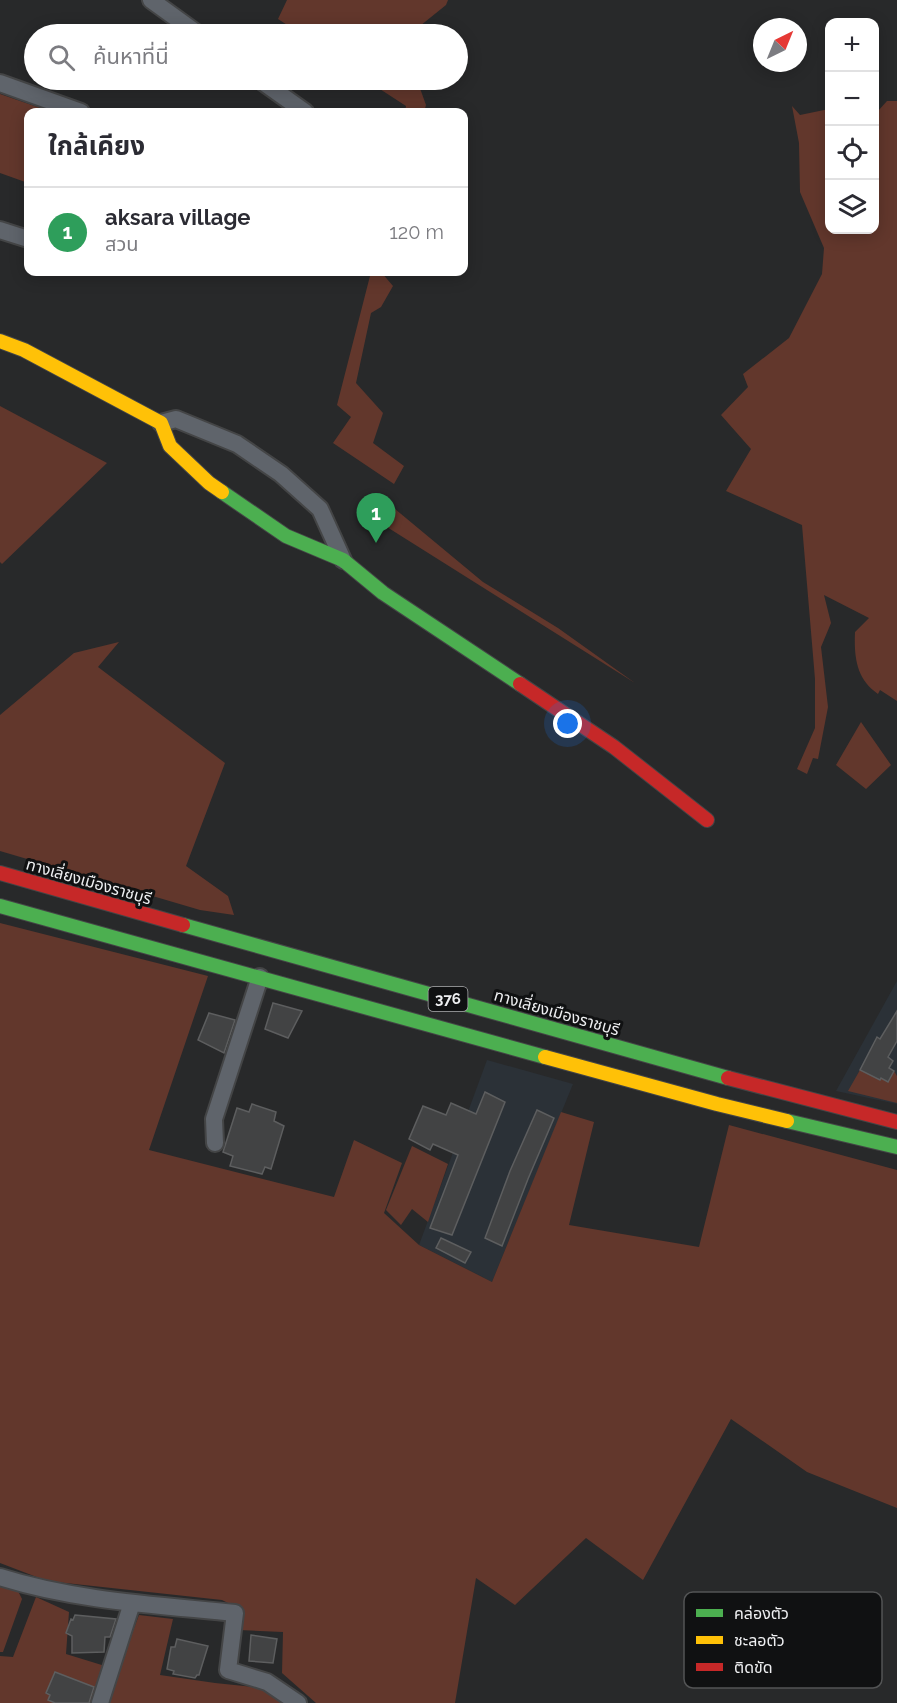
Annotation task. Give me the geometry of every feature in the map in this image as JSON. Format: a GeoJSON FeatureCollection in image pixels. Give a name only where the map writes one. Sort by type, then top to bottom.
{"type":"FeatureCollection","features":[{"type":"Feature","properties":{"kind":"main road"},"geometry":{"type":"LineString","coordinates":[[0,341],[24,350],[161,423],[170,447],[209,483],[286,536],[343,560],[383,593],[614,747],[707,820]]}},
{"type":"Feature","properties":{"kind":"main road","name":"ทางเลี่ยงเมืองราชบุรี"},"geometry":{"type":"LineString","coordinates":[[0,873],[781,1093],[897,1122]]}},
{"type":"Feature","properties":{"kind":"main road","name":"376"},"geometry":{"type":"LineString","coordinates":[[0,906],[717,1104],[897,1147]]}},
{"type":"Feature","properties":{"kind":"main road"},"geometry":{"type":"LineString","coordinates":[[775,1118],[781,1093]]}},
{"type":"Feature","properties":{"kind":"street"},"geometry":{"type":"LineString","coordinates":[[151,0],[184,24]]}},
{"type":"Feature","properties":{"kind":"street"},"geometry":{"type":"LineString","coordinates":[[0,83],[70,108]]}},
{"type":"Feature","properties":{"kind":"street"},"geometry":{"type":"LineString","coordinates":[[274,90],[299,108]]}},
{"type":"Feature","properties":{"kind":"street"},"geometry":{"type":"LineString","coordinates":[[0,230],[24,238]]}},
{"type":"Feature","properties":{"kind":"street"},"geometry":{"type":"LineString","coordinates":[[161,423],[176,419],[237,444],[281,474],[320,509],[343,560]]}},
{"type":"Feature","properties":{"kind":"street"},"geometry":{"type":"LineString","coordinates":[[215,1143],[214,1119],[261,977]]}},
{"type":"Feature","properties":{"kind":"street"},"geometry":{"type":"LineString","coordinates":[[0,1577],[27,1586],[100,1599],[235,1613],[228,1670],[267,1682],[298,1703]]}},
{"type":"Feature","properties":{"kind":"street"},"geometry":{"type":"LineString","coordinates":[[100,1703],[132,1603]]}},
{"type":"Feature","properties":{"kind":"shaded area"},"geometry":{"type":"Polygon","coordinates":[[[287,0],[448,0],[446,5],[422,24],[286,24],[278,19],[287,0]]]}},
{"type":"Feature","properties":{"kind":"shaded area"},"geometry":{"type":"Polygon","coordinates":[[[381,90],[421,90],[425,108],[406,108],[406,106],[381,90]]]}},
{"type":"Feature","properties":{"kind":"shaded area"},"geometry":{"type":"Polygon","coordinates":[[[0,94],[40,108],[24,108],[24,182],[0,173],[0,94]]]}},
{"type":"Feature","properties":{"kind":"shaded area"},"geometry":{"type":"Polygon","coordinates":[[[887,101],[897,101],[897,701],[880,690],[878,694],[871,688],[865,682],[858,667],[855,632],[869,618],[824,595],[831,623],[821,647],[828,707],[818,759],[813,758],[807,774],[797,769],[815,728],[815,679],[802,525],[726,491],[751,449],[721,415],[748,387],[743,374],[789,338],[822,274],[824,248],[800,192],[799,143],[792,106],[800,115],[825,110],[825,234],[879,234],[879,110],[887,101]]]}},
{"type":"Feature","properties":{"kind":"shaded area"},"geometry":{"type":"Polygon","coordinates":[[[370,276],[384,276],[393,286],[381,307],[371,313],[356,383],[383,413],[373,443],[404,466],[394,484],[333,443],[351,417],[337,405],[370,276]]]}},
{"type":"Feature","properties":{"kind":"shaded area"},"geometry":{"type":"Polygon","coordinates":[[[0,406],[107,463],[2,564],[0,562],[0,406]]]}},
{"type":"Feature","properties":{"kind":"shaded area"},"geometry":{"type":"Polygon","coordinates":[[[383,499],[483,582],[558,628],[635,683],[371,517],[383,499]]]}},
{"type":"Feature","properties":{"kind":"shaded area"},"geometry":{"type":"Polygon","coordinates":[[[119,642],[98,667],[225,763],[186,866],[228,896],[234,915],[200,910],[0,851],[0,715],[74,653],[119,642]]]}},
{"type":"Feature","properties":{"kind":"shaded area"},"geometry":{"type":"Polygon","coordinates":[[[861,722],[891,765],[866,789],[836,765],[861,722]]]}},
{"type":"Feature","properties":{"kind":"shaded area"},"geometry":{"type":"Polygon","coordinates":[[[0,923],[208,976],[149,1150],[334,1197],[354,1140],[402,1163],[384,1213],[419,1245],[492,1282],[561,1112],[594,1122],[569,1225],[699,1247],[729,1125],[897,1170],[897,1508],[807,1472],[731,1419],[643,1580],[586,1538],[515,1605],[476,1578],[455,1703],[316,1703],[282,1673],[283,1632],[239,1630],[242,1610],[222,1600],[47,1581],[0,1563],[0,923]]]}},
{"type":"Feature","properties":{"kind":"shaded area"},"geometry":{"type":"Polygon","coordinates":[[[897,981],[897,1104],[836,1091],[897,981]]]}},
{"type":"Feature","properties":{"kind":"shaded area"},"geometry":{"type":"Polygon","coordinates":[[[487,1060],[573,1084],[492,1282],[419,1245],[487,1060]]]}},
{"type":"Feature","properties":{"kind":"shaded area"},"geometry":{"type":"Polygon","coordinates":[[[860,1070],[880,1080],[894,1071],[897,1076],[897,1103],[848,1091],[860,1070]]]}},
{"type":"Feature","properties":{"kind":"shaded area"},"geometry":{"type":"Polygon","coordinates":[[[412,1146],[448,1164],[428,1222],[412,1209],[401,1225],[386,1210],[412,1146]]]}},
{"type":"Feature","properties":{"kind":"shaded area"},"geometry":{"type":"Polygon","coordinates":[[[0,1585],[18,1591],[22,1599],[3,1652],[0,1652],[0,1585]]]}},
{"type":"Feature","properties":{"kind":"shaded area"},"geometry":{"type":"Polygon","coordinates":[[[36,1597],[69,1612],[66,1654],[118,1670],[139,1615],[173,1619],[160,1675],[264,1688],[287,1703],[0,1703],[0,1656],[13,1657],[36,1597]]]}},
{"type":"Feature","properties":{"kind":"building"},"geometry":{"type":"Polygon","coordinates":[[[273,1003],[302,1011],[288,1038],[265,1029],[273,1003]]]}},
{"type":"Feature","properties":{"kind":"building"},"geometry":{"type":"Polygon","coordinates":[[[897,1011],[897,1041],[888,1057],[893,1061],[889,1068],[894,1071],[888,1082],[860,1070],[877,1037],[880,1039],[897,1011]]]}},
{"type":"Feature","properties":{"kind":"building"},"geometry":{"type":"Polygon","coordinates":[[[209,1013],[235,1020],[224,1053],[198,1040],[209,1013]]]}},
{"type":"Feature","properties":{"kind":"building"},"geometry":{"type":"Polygon","coordinates":[[[485,1092],[505,1102],[452,1235],[430,1228],[458,1155],[433,1144],[430,1150],[409,1139],[423,1106],[446,1115],[451,1103],[476,1114],[485,1092]]]}},
{"type":"Feature","properties":{"kind":"building"},"geometry":{"type":"Polygon","coordinates":[[[252,1104],[276,1112],[274,1121],[284,1126],[271,1169],[265,1167],[262,1174],[230,1166],[233,1156],[223,1152],[237,1108],[249,1112],[252,1104]]]}},
{"type":"Feature","properties":{"kind":"building"},"geometry":{"type":"Polygon","coordinates":[[[537,1110],[554,1118],[502,1246],[485,1238],[510,1171],[537,1110]]]}},
{"type":"Feature","properties":{"kind":"building"},"geometry":{"type":"Polygon","coordinates":[[[441,1238],[471,1252],[465,1263],[436,1248],[441,1238]]]}},
{"type":"Feature","properties":{"kind":"building"},"geometry":{"type":"Polygon","coordinates":[[[75,1615],[116,1619],[110,1637],[105,1637],[104,1652],[72,1653],[72,1636],[66,1633],[75,1615]]]}},
{"type":"Feature","properties":{"kind":"building"},"geometry":{"type":"Polygon","coordinates":[[[251,1635],[277,1639],[273,1663],[249,1661],[251,1635]]]}},
{"type":"Feature","properties":{"kind":"building"},"geometry":{"type":"Polygon","coordinates":[[[177,1639],[208,1646],[199,1675],[195,1678],[173,1674],[174,1671],[167,1669],[171,1647],[175,1647],[177,1639]]]}},
{"type":"Feature","properties":{"kind":"building"},"geometry":{"type":"Polygon","coordinates":[[[55,1672],[94,1687],[89,1703],[55,1703],[48,1700],[50,1695],[46,1693],[55,1672]]]}},
{"type":"Feature","properties":{"kind":"traffic: fast"},"geometry":{"type":"LineString","coordinates":[[222,492],[286,536],[343,560],[383,593],[520,684]]}},
{"type":"Feature","properties":{"kind":"traffic: fast"},"geometry":{"type":"LineString","coordinates":[[0,906],[545,1057]]}},
{"type":"Feature","properties":{"kind":"traffic: fast"},"geometry":{"type":"LineString","coordinates":[[183,925],[728,1078]]}},
{"type":"Feature","properties":{"kind":"traffic: fast"},"geometry":{"type":"LineString","coordinates":[[787,1121],[897,1147]]}},
{"type":"Feature","properties":{"kind":"traffic: slow"},"geometry":{"type":"LineString","coordinates":[[0,341],[24,350],[161,423],[170,446],[209,483],[222,492]]}},
{"type":"Feature","properties":{"kind":"traffic: slow"},"geometry":{"type":"LineString","coordinates":[[545,1057],[787,1121]]}},
{"type":"Feature","properties":{"kind":"traffic: jam"},"geometry":{"type":"LineString","coordinates":[[520,684],[614,747],[707,820]]}},
{"type":"Feature","properties":{"kind":"traffic: jam"},"geometry":{"type":"LineString","coordinates":[[0,873],[183,925]]}},
{"type":"Feature","properties":{"kind":"traffic: jam"},"geometry":{"type":"LineString","coordinates":[[728,1078],[897,1122]]}},
{"type":"Feature","properties":{"kind":"place","name":"aksara village"},"geometry":{"type":"Point","coordinates":[376,543]}}]}
